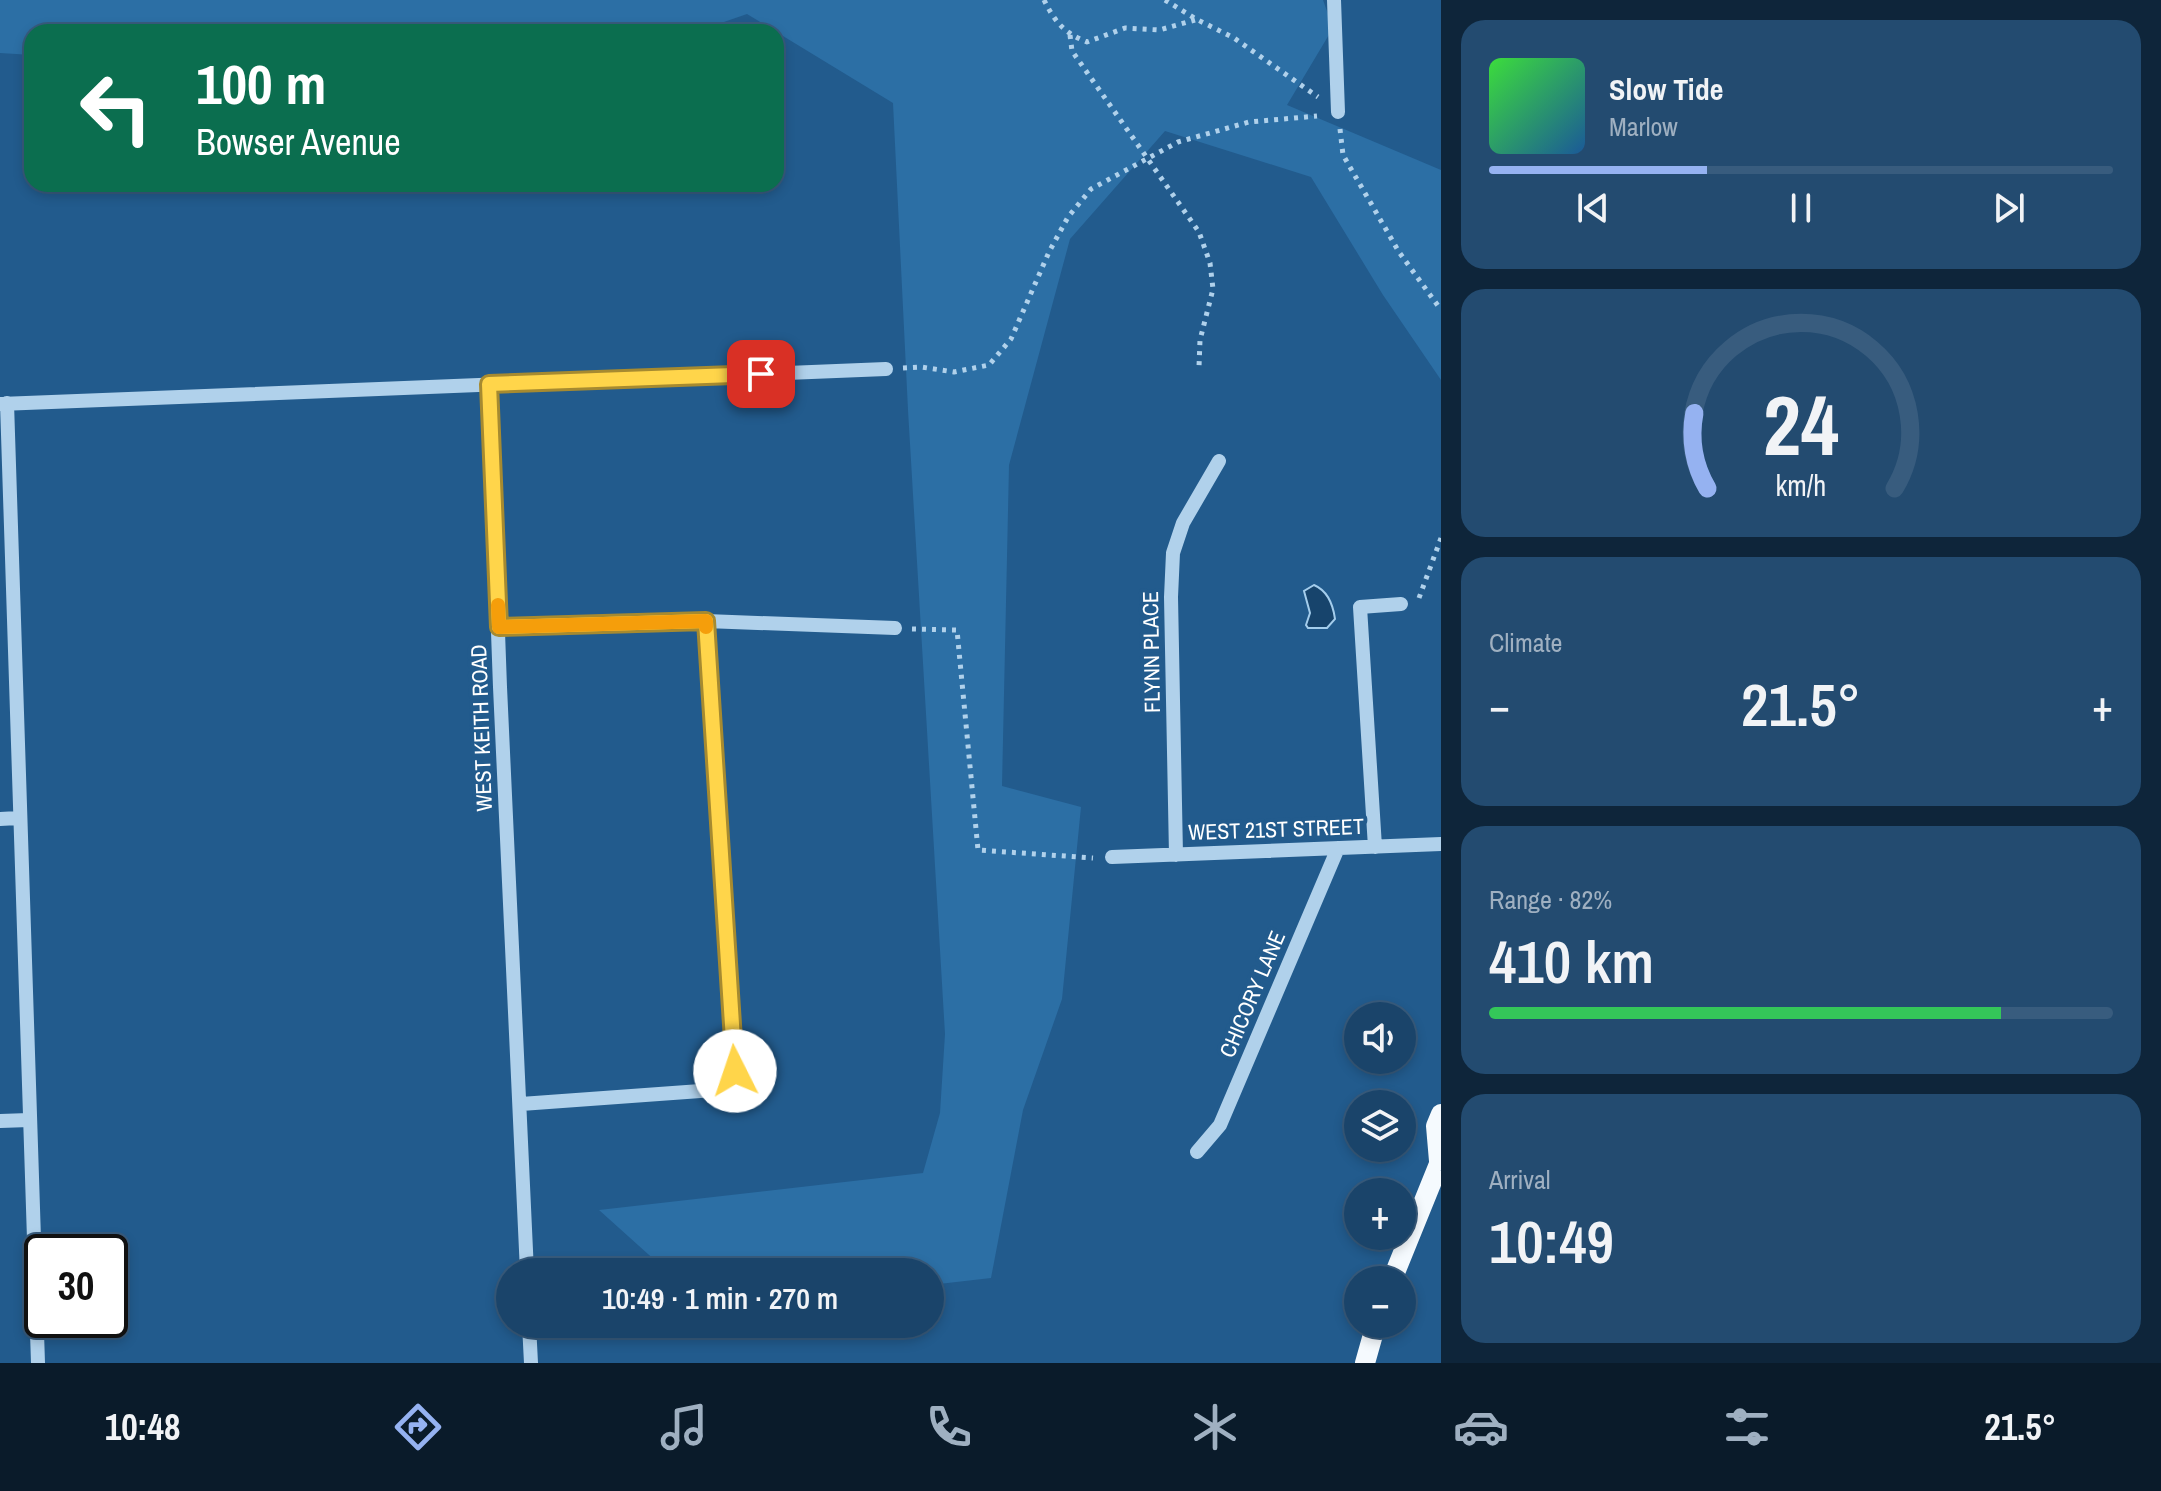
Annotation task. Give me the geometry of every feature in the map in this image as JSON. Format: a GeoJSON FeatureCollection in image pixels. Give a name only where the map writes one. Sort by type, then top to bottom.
{"type":"FeatureCollection","features":[{"type":"Feature","properties":{"kind":"main road"},"geometry":{"type":"LineString","coordinates":[[1398,1266],[1440,1160],[1436,1126],[1441,1114]]}},
{"type":"Feature","properties":{"kind":"main road"},"geometry":{"type":"LineString","coordinates":[[1365,1363],[1372,1338]]}},
{"type":"Feature","properties":{"kind":"street"},"geometry":{"type":"LineString","coordinates":[[1334,0],[1338,112]]}},
{"type":"Feature","properties":{"kind":"street"},"geometry":{"type":"LineString","coordinates":[[38,1363],[18,818],[6,621],[3,403],[886,369]]}},
{"type":"Feature","properties":{"kind":"street","name":"WEST KEITH ROAD"},"geometry":{"type":"LineString","coordinates":[[489,384],[526,1258]]}},
{"type":"Feature","properties":{"kind":"street","name":"FLYNN PLACE"},"geometry":{"type":"LineString","coordinates":[[1176,855],[1171,597],[1173,553],[1183,523],[1219,461]]}},
{"type":"Feature","properties":{"kind":"street"},"geometry":{"type":"LineString","coordinates":[[1375,847],[1360,607],[1401,604]]}},
{"type":"Feature","properties":{"kind":"street"},"geometry":{"type":"LineString","coordinates":[[499,627],[706,621],[895,628]]}},
{"type":"Feature","properties":{"kind":"street"},"geometry":{"type":"LineString","coordinates":[[521,1104],[728,1089],[735,1071],[706,621]]}},
{"type":"Feature","properties":{"kind":"street"},"geometry":{"type":"LineString","coordinates":[[0,819],[18,818]]}},
{"type":"Feature","properties":{"kind":"street","name":"WEST 21ST STREET"},"geometry":{"type":"LineString","coordinates":[[1112,857],[1441,844]]}},
{"type":"Feature","properties":{"kind":"street","name":"CHICORY LANE"},"geometry":{"type":"LineString","coordinates":[[1197,1152],[1220,1125],[1338,848]]}},
{"type":"Feature","properties":{"kind":"street"},"geometry":{"type":"LineString","coordinates":[[0,1121],[29,1120]]}},
{"type":"Feature","properties":{"kind":"street"},"geometry":{"type":"LineString","coordinates":[[530,1338],[531,1363]]}},
{"type":"Feature","properties":{"kind":"path"},"geometry":{"type":"LineString","coordinates":[[1044,0],[1055,22],[1070,35],[1087,42],[1125,28],[1159,30],[1196,19]]}},
{"type":"Feature","properties":{"kind":"path"},"geometry":{"type":"LineString","coordinates":[[1165,0],[1234,38],[1338,112]]}},
{"type":"Feature","properties":{"kind":"path"},"geometry":{"type":"LineString","coordinates":[[1070,35],[1072,51],[1199,232],[1210,263],[1213,289],[1200,340],[1199,367]]}},
{"type":"Feature","properties":{"kind":"path"},"geometry":{"type":"LineString","coordinates":[[886,369],[921,367],[954,372],[989,365],[1011,339],[1049,252],[1068,217],[1091,189],[1178,142],[1218,129],[1249,122],[1300,119],[1338,112]]}},
{"type":"Feature","properties":{"kind":"path"},"geometry":{"type":"LineString","coordinates":[[1343,155],[1399,252],[1441,310]]}},
{"type":"Feature","properties":{"kind":"path"},"geometry":{"type":"LineString","coordinates":[[1401,604],[1418,601],[1441,538]]}},
{"type":"Feature","properties":{"kind":"path"},"geometry":{"type":"LineString","coordinates":[[895,628],[957,630],[978,850],[1092,858]]}},
{"type":"Feature","properties":{"kind":"shaded area"},"geometry":{"type":"Polygon","coordinates":[[[0,0],[1323,0],[1333,28],[1287,105],[1441,170],[1441,380],[1383,295],[1311,177],[1165,131],[1070,239],[1009,465],[1002,786],[1081,807],[1062,999],[1023,1110],[991,1278],[944,1283],[944,1258],[652,1258],[599,1210],[923,1173],[940,1113],[945,1034],[893,103],[784,37],[784,24],[763,24],[747,14],[718,24],[24,24],[24,54],[0,53],[0,0]]]}},
{"type":"Feature","properties":{"kind":"shaded area"},"geometry":{"type":"Polygon","coordinates":[[[1314,585],[1326,594],[1333,608],[1335,619],[1327,628],[1308,628],[1306,625],[1310,613],[1304,591],[1314,585]]]}},
{"type":"Feature","properties":{"kind":"slow traffic"},"geometry":{"type":"LineString","coordinates":[[498,605],[499,627],[706,621],[706,627]]}},
{"type":"Feature","properties":{"kind":"route"},"geometry":{"type":"LineString","coordinates":[[735,1071],[706,621],[499,627],[489,384],[761,374]]}}]}
